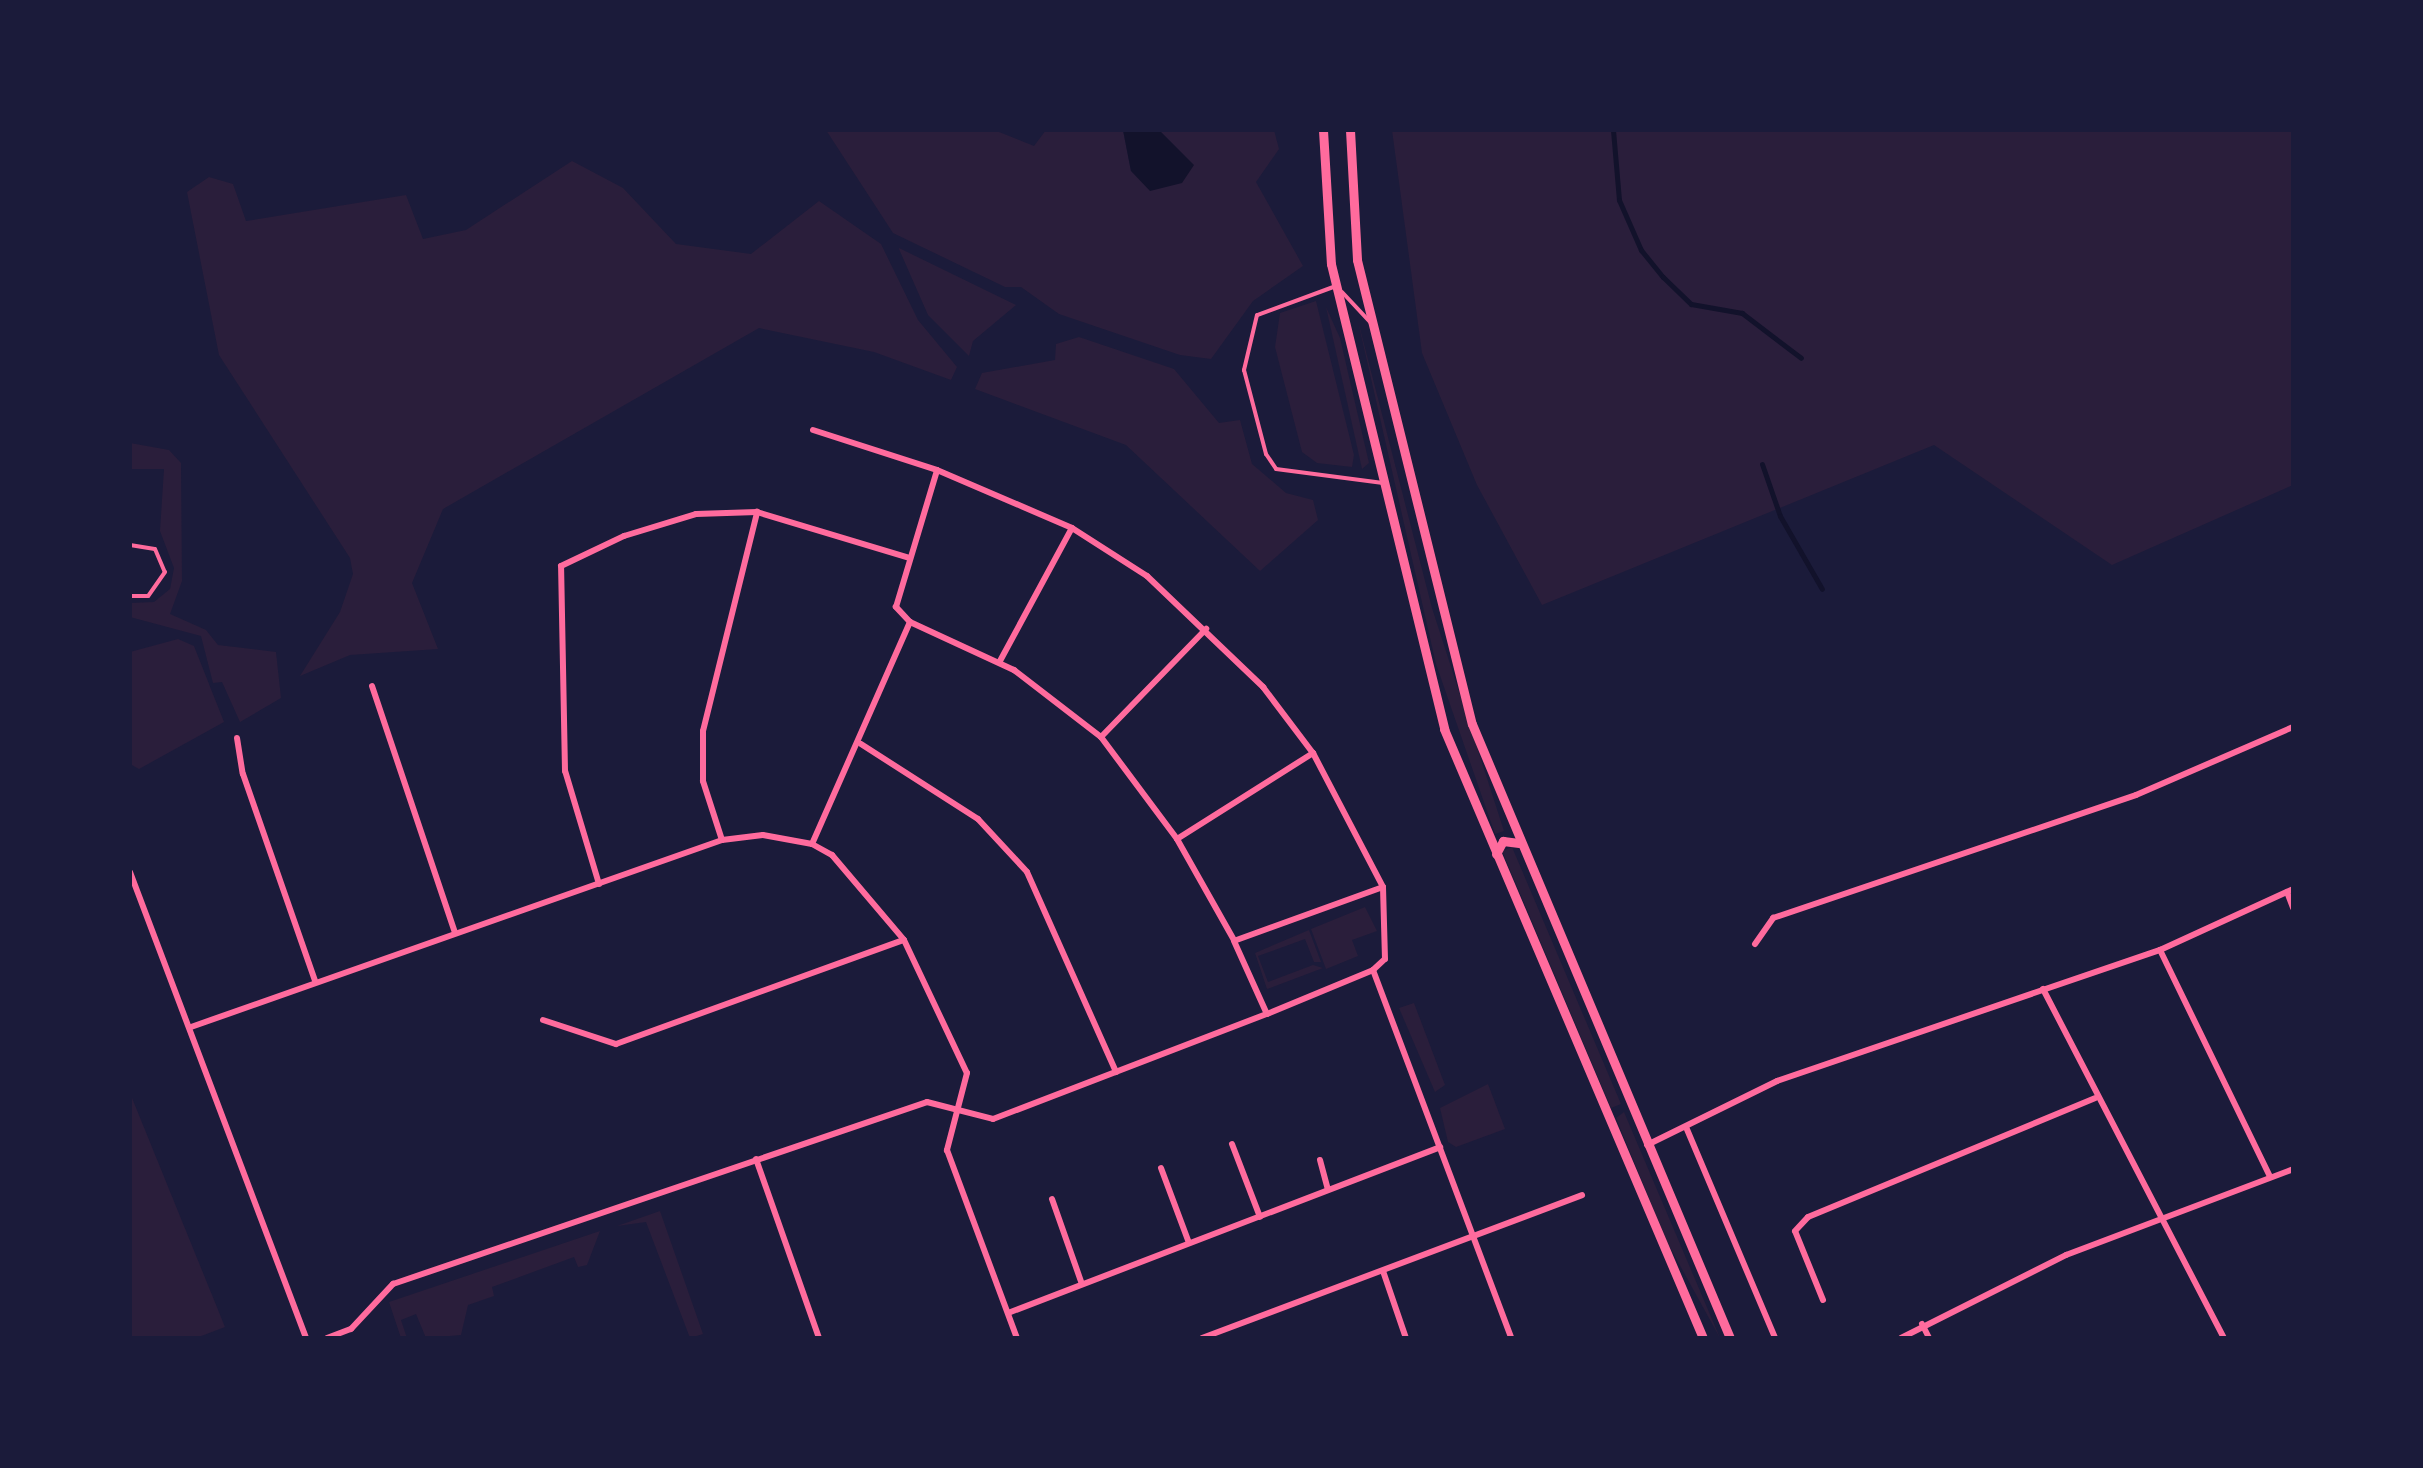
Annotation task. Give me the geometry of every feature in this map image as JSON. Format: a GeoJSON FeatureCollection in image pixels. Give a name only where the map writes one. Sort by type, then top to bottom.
{"type":"FeatureCollection","features":[{"type":"Feature","properties":{"kind":"main road"},"geometry":{"type":"LineString","coordinates":[[1324,130],[1326,232],[1336,286],[1444,728],[1704,1338]]}},
{"type":"Feature","properties":{"kind":"main road"},"geometry":{"type":"LineString","coordinates":[[1350,130],[1354,235],[1372,324],[1472,724],[1730,1338]]}},
{"type":"Feature","properties":{"kind":"main road"},"geometry":{"type":"LineString","coordinates":[[1496,855],[1503,841],[1519,843]]}},
{"type":"Feature","properties":{"kind":"street"},"geometry":{"type":"LineString","coordinates":[[327,1338],[351,1329],[394,1284],[927,1102],[993,1119],[1268,1014],[1373,970],[1385,959],[1383,887],[1313,753],[1206,629],[1147,576],[1072,528],[938,470],[812,430]]}},
{"type":"Feature","properties":{"kind":"street"},"geometry":{"type":"LineString","coordinates":[[938,470],[896,608],[910,622],[1000,661],[1101,737],[1177,839],[1234,941],[1268,1014]]}},
{"type":"Feature","properties":{"kind":"street"},"geometry":{"type":"LineString","coordinates":[[599,884],[565,771],[561,566],[624,536],[696,514],[757,512],[909,558]]}},
{"type":"Feature","properties":{"kind":"street"},"geometry":{"type":"LineString","coordinates":[[722,840],[703,781],[703,732],[757,512]]}},
{"type":"Feature","properties":{"kind":"street"},"geometry":{"type":"LineString","coordinates":[[1000,661],[1072,528]]}},
{"type":"Feature","properties":{"kind":"street"},"geometry":{"type":"LineString","coordinates":[[812,844],[861,744],[910,622]]}},
{"type":"Feature","properties":{"kind":"street"},"geometry":{"type":"LineString","coordinates":[[1101,737],[1206,629]]}},
{"type":"Feature","properties":{"kind":"street"},"geometry":{"type":"LineString","coordinates":[[372,686],[455,932]]}},
{"type":"Feature","properties":{"kind":"street"},"geometry":{"type":"LineString","coordinates":[[1755,944],[1773,918],[2136,795],[2293,728]]}},
{"type":"Feature","properties":{"kind":"street"},"geometry":{"type":"LineString","coordinates":[[237,738],[243,774],[315,981]]}},
{"type":"Feature","properties":{"kind":"street"},"geometry":{"type":"LineString","coordinates":[[861,744],[978,820],[1027,872],[1116,1072]]}},
{"type":"Feature","properties":{"kind":"street"},"geometry":{"type":"LineString","coordinates":[[1177,839],[1313,753]]}},
{"type":"Feature","properties":{"kind":"street"},"geometry":{"type":"LineString","coordinates":[[191,1027],[722,840],[763,834],[812,844],[842,866],[904,940],[968,1073],[947,1150],[1017,1338]]}},
{"type":"Feature","properties":{"kind":"street"},"geometry":{"type":"LineString","coordinates":[[130,872],[306,1338]]}},
{"type":"Feature","properties":{"kind":"street"},"geometry":{"type":"LineString","coordinates":[[1234,941],[1383,887]]}},
{"type":"Feature","properties":{"kind":"street"},"geometry":{"type":"LineString","coordinates":[[1647,1145],[1777,1081],[2160,950],[2290,890],[2293,908]]}},
{"type":"Feature","properties":{"kind":"street"},"geometry":{"type":"LineString","coordinates":[[543,1020],[616,1044],[904,940]]}},
{"type":"Feature","properties":{"kind":"street"},"geometry":{"type":"LineString","coordinates":[[2160,950],[2270,1177]]}},
{"type":"Feature","properties":{"kind":"street"},"geometry":{"type":"LineString","coordinates":[[1373,970],[1511,1338]]}},
{"type":"Feature","properties":{"kind":"street"},"geometry":{"type":"LineString","coordinates":[[2043,989],[2095,1098],[2165,1218],[2224,1338]]}},
{"type":"Feature","properties":{"kind":"street"},"geometry":{"type":"LineString","coordinates":[[1822,1300],[1795,1231],[1808,1216],[2095,1098]]}},
{"type":"Feature","properties":{"kind":"street"},"geometry":{"type":"LineString","coordinates":[[1686,1126],[1774,1338]]}},
{"type":"Feature","properties":{"kind":"street"},"geometry":{"type":"LineString","coordinates":[[1232,1144],[1260,1217]]}},
{"type":"Feature","properties":{"kind":"street"},"geometry":{"type":"LineString","coordinates":[[1008,1313],[1440,1148]]}},
{"type":"Feature","properties":{"kind":"street"},"geometry":{"type":"LineString","coordinates":[[756,1159],[819,1338]]}},
{"type":"Feature","properties":{"kind":"street"},"geometry":{"type":"LineString","coordinates":[[1320,1160],[1328,1188]]}},
{"type":"Feature","properties":{"kind":"street"},"geometry":{"type":"LineString","coordinates":[[1161,1168],[1189,1242]]}},
{"type":"Feature","properties":{"kind":"street"},"geometry":{"type":"LineString","coordinates":[[1901,1338],[1922,1324],[2066,1255],[2293,1168]]}},
{"type":"Feature","properties":{"kind":"street"},"geometry":{"type":"LineString","coordinates":[[1202,1338],[1582,1196]]}},
{"type":"Feature","properties":{"kind":"street"},"geometry":{"type":"LineString","coordinates":[[1052,1199],[1082,1284]]}},
{"type":"Feature","properties":{"kind":"street"},"geometry":{"type":"LineString","coordinates":[[1383,1271],[1406,1338]]}},
{"type":"Feature","properties":{"kind":"street"},"geometry":{"type":"LineString","coordinates":[[1922,1324],[1929,1338]]}},
{"type":"Feature","properties":{"kind":"lane"},"geometry":{"type":"LineString","coordinates":[[1372,324],[1336,286],[1257,315],[1247,337],[1244,370],[1266,454],[1276,469],[1384,483]]}},
{"type":"Feature","properties":{"kind":"lane"},"geometry":{"type":"LineString","coordinates":[[130,545],[155,549],[165,572],[148,596],[130,596]]}},
{"type":"Feature","properties":{"kind":"shaded area"},"geometry":{"type":"Polygon","coordinates":[[[826,130],[994,130],[1034,146],[1046,130],[1123,130],[1131,171],[1193,165],[1159,130],[1274,130],[1279,149],[1256,182],[1303,266],[1253,301],[1211,359],[1180,355],[1059,314],[1021,287],[1005,287],[893,233],[826,130]]]}},
{"type":"Feature","properties":{"kind":"shaded area"},"geometry":{"type":"Polygon","coordinates":[[[1123,130],[1159,130],[1194,165],[1182,183],[1150,191],[1131,171],[1123,130]]]}},
{"type":"Feature","properties":{"kind":"shaded area"},"geometry":{"type":"Polygon","coordinates":[[[1392,130],[2293,130],[2293,485],[2112,565],[1934,445],[1542,605],[1477,485],[1422,353],[1392,130]]]}},
{"type":"Feature","properties":{"kind":"shaded area"},"geometry":{"type":"Polygon","coordinates":[[[572,161],[623,188],[676,244],[751,254],[819,201],[881,244],[918,320],[957,367],[951,380],[874,352],[759,328],[443,509],[412,583],[438,649],[350,655],[300,676],[340,612],[353,574],[350,558],[219,355],[187,192],[209,177],[233,184],[246,221],[406,195],[423,239],[466,230],[572,161]]]}},
{"type":"Feature","properties":{"kind":"shaded area"},"geometry":{"type":"Polygon","coordinates":[[[899,248],[1016,305],[973,341],[969,356],[928,315],[899,248]]]}},
{"type":"Feature","properties":{"kind":"shaded area"},"geometry":{"type":"Polygon","coordinates":[[[1316,301],[1354,455],[1352,467],[1317,463],[1302,452],[1275,347],[1280,313],[1316,301]]]}},
{"type":"Feature","properties":{"kind":"shaded area"},"geometry":{"type":"Polygon","coordinates":[[[1326,307],[1340,338],[1369,463],[1362,469],[1326,307]]]}},
{"type":"Feature","properties":{"kind":"shaded area"},"geometry":{"type":"Polygon","coordinates":[[[1357,317],[1432,608],[1504,831],[1495,834],[1436,664],[1357,317]]]}},
{"type":"Feature","properties":{"kind":"shaded area"},"geometry":{"type":"Polygon","coordinates":[[[1079,337],[1174,369],[1219,423],[1240,420],[1252,464],[1286,493],[1313,500],[1318,520],[1260,571],[1126,445],[975,389],[982,373],[1055,360],[1056,344],[1079,337]]]}},
{"type":"Feature","properties":{"kind":"shaded area"},"geometry":{"type":"Polygon","coordinates":[[[130,443],[169,450],[181,463],[182,581],[170,614],[206,630],[218,645],[276,652],[281,698],[240,722],[222,682],[213,683],[201,636],[130,617],[130,603],[154,602],[170,589],[174,568],[160,531],[164,469],[130,469],[130,443]]]}},
{"type":"Feature","properties":{"kind":"shaded area"},"geometry":{"type":"Polygon","coordinates":[[[178,639],[194,646],[224,722],[139,769],[130,764],[130,652],[178,639]]]}},
{"type":"Feature","properties":{"kind":"shaded area"},"geometry":{"type":"Polygon","coordinates":[[[1512,847],[1621,1104],[1611,1108],[1502,851],[1512,847]]]}},
{"type":"Feature","properties":{"kind":"shaded area"},"geometry":{"type":"Polygon","coordinates":[[[1365,907],[1377,931],[1352,940],[1358,956],[1326,969],[1311,929],[1365,907]]]}},
{"type":"Feature","properties":{"kind":"shaded area"},"geometry":{"type":"Polygon","coordinates":[[[1309,930],[1321,962],[1314,962],[1305,939],[1258,956],[1268,982],[1313,965],[1323,968],[1267,989],[1255,953],[1309,930]]]}},
{"type":"Feature","properties":{"kind":"shaded area"},"geometry":{"type":"Polygon","coordinates":[[[1414,1003],[1445,1085],[1435,1092],[1399,1008],[1414,1003]]]}},
{"type":"Feature","properties":{"kind":"shaded area"},"geometry":{"type":"Polygon","coordinates":[[[1488,1084],[1505,1129],[1456,1147],[1448,1142],[1440,1108],[1488,1084]]]}},
{"type":"Feature","properties":{"kind":"shaded area"},"geometry":{"type":"Polygon","coordinates":[[[130,1093],[225,1327],[196,1338],[130,1338],[130,1093]]]}},
{"type":"Feature","properties":{"kind":"shaded area"},"geometry":{"type":"Polygon","coordinates":[[[1624,1112],[1720,1338],[1667,1242],[1616,1118],[1624,1112]]]}},
{"type":"Feature","properties":{"kind":"shaded area"},"geometry":{"type":"Polygon","coordinates":[[[660,1211],[703,1334],[690,1338],[646,1222],[617,1226],[660,1211]]]}},
{"type":"Feature","properties":{"kind":"shaded area"},"geometry":{"type":"Polygon","coordinates":[[[600,1231],[587,1265],[578,1267],[574,1257],[492,1287],[494,1296],[468,1305],[461,1335],[426,1338],[416,1314],[401,1320],[407,1338],[401,1338],[389,1302],[600,1231]]]}},
{"type":"Feature","properties":{"kind":"waterway"},"geometry":{"type":"LineString","coordinates":[[1613,130],[1619,200],[1641,250],[1663,277],[1691,304],[1742,313],[1801,358]]}},
{"type":"Feature","properties":{"kind":"waterway"},"geometry":{"type":"LineString","coordinates":[[1762,464],[1780,516],[1822,589]]}}]}
